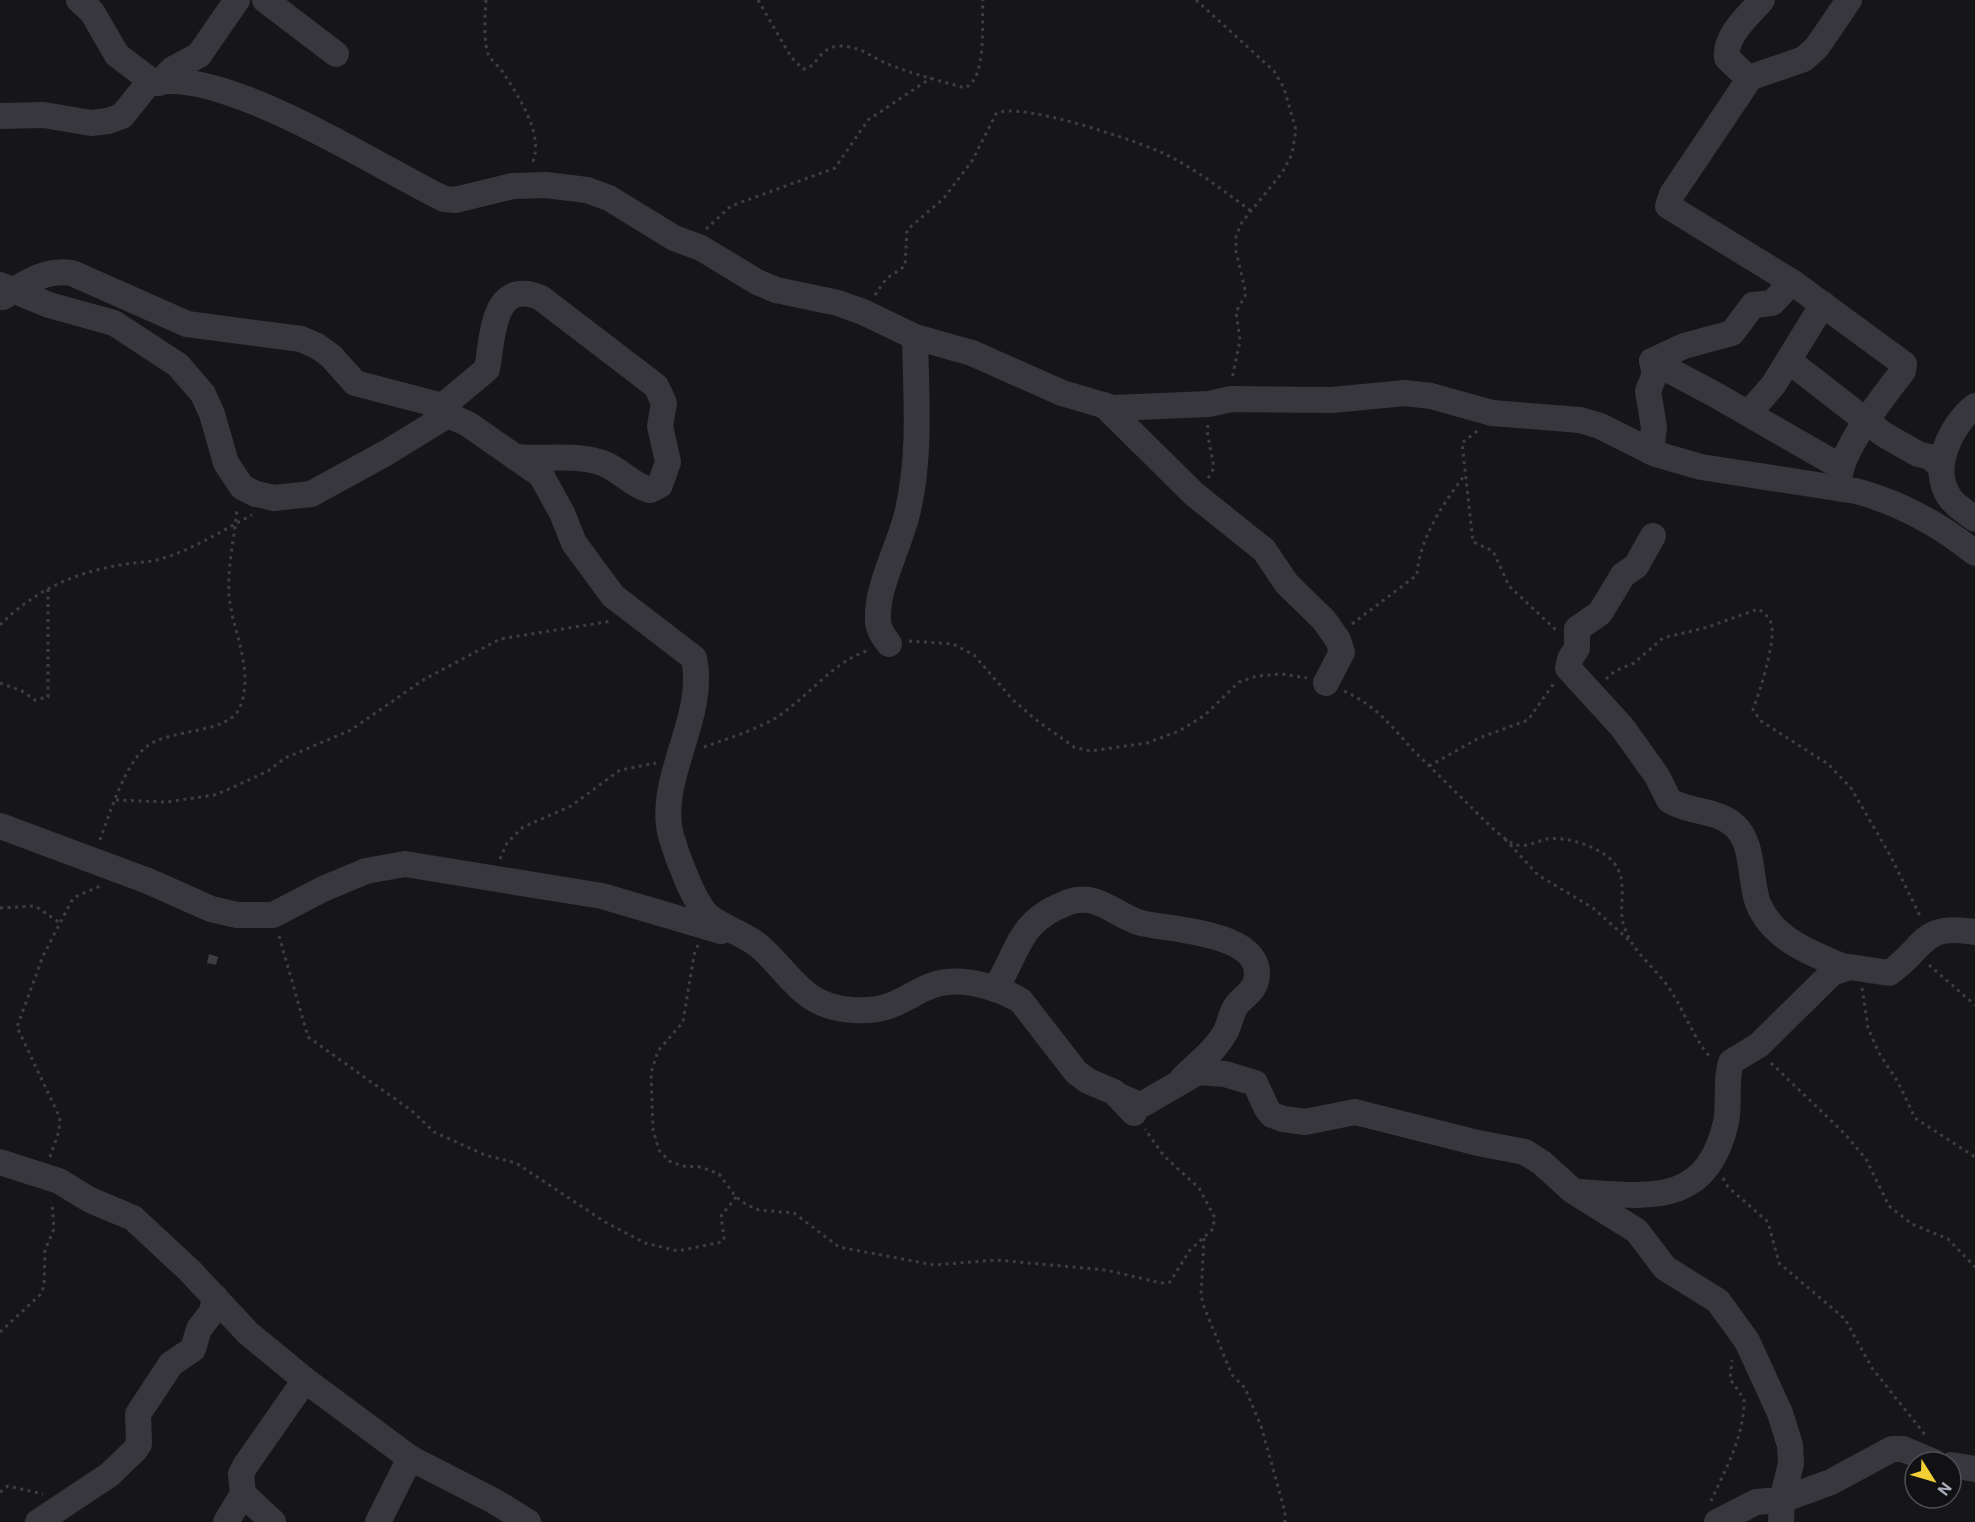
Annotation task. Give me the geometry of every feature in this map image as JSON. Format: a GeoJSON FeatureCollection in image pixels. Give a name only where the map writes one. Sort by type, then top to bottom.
{"type":"FeatureCollection","features":[{"type":"Feature","properties":{"kind":"street"},"geometry":{"type":"LineString","coordinates":[[0,116],[44,115],[91,123],[122,116],[143,90],[173,69],[199,55],[237,0]]}},
{"type":"Feature","properties":{"kind":"street"},"geometry":{"type":"LineString","coordinates":[[265,0],[336,54]]}},
{"type":"Feature","properties":{"kind":"street"},"geometry":{"type":"LineString","coordinates":[[1762,0],[1744,20],[1727,48],[1727,58],[1745,75],[1746,84],[1678,185],[1668,206],[1792,282],[1904,364],[1903,371],[1865,422],[1842,478]]}},
{"type":"Feature","properties":{"kind":"street"},"geometry":{"type":"LineString","coordinates":[[1746,79],[1804,59],[1817,47],[1849,0]]}},
{"type":"Feature","properties":{"kind":"street"},"geometry":{"type":"LineString","coordinates":[[84,2],[117,54],[156,83],[189,83],[260,104],[444,199],[455,200],[513,186],[546,185],[587,190],[609,198],[674,238],[701,248],[757,282],[776,290],[838,303],[868,314],[915,337],[972,352],[1062,393],[1113,408],[1160,407],[1225,400],[1302,402],[1405,393],[1431,396],[1474,409],[1524,417],[1580,420],[1600,426],[1652,452],[1701,466],[1842,478]]}},
{"type":"Feature","properties":{"kind":"street"},"geometry":{"type":"LineString","coordinates":[[4,292],[45,273],[57,271],[72,273],[187,324],[301,339],[331,356],[355,382],[439,414],[455,417],[541,475],[562,513],[574,543],[613,596],[693,658],[696,667],[693,702],[669,802],[671,835],[702,909],[711,918],[748,938],[774,959],[812,997],[835,1007],[881,1008],[919,990],[947,982],[995,989],[1021,1001],[1081,1077],[1126,1105],[1143,1104],[1198,1072],[1225,1074],[1255,1083],[1267,1109],[1272,1115],[1283,1119],[1305,1122],[1355,1112],[1478,1143],[1526,1152],[1573,1191],[1637,1231],[1665,1268],[1711,1295],[1729,1313],[1747,1341],[1780,1413],[1790,1445],[1791,1464],[1781,1511]]}},
{"type":"Feature","properties":{"kind":"street"},"geometry":{"type":"LineString","coordinates":[[1652,362],[1684,346],[1731,333],[1753,305],[1772,303],[1792,282]]}},
{"type":"Feature","properties":{"kind":"street"},"geometry":{"type":"LineString","coordinates":[[4,292],[114,323],[178,365],[203,394],[212,414],[226,464],[242,487],[256,494],[274,498],[311,494],[386,453],[439,414],[484,374],[494,320],[503,304],[515,295],[528,292],[542,298],[662,394],[664,404],[660,426],[668,462],[660,485],[650,490],[639,487],[604,464],[581,459],[513,457]]}},
{"type":"Feature","properties":{"kind":"street"},"geometry":{"type":"LineString","coordinates":[[1749,413],[1789,361],[1823,304]]}},
{"type":"Feature","properties":{"kind":"street"},"geometry":{"type":"LineString","coordinates":[[889,644],[880,631],[878,619],[882,594],[908,511],[917,453],[915,337]]}},
{"type":"Feature","properties":{"kind":"street"},"geometry":{"type":"LineString","coordinates":[[1789,361],[1865,422],[1901,446],[1930,457],[1941,467]]}},
{"type":"Feature","properties":{"kind":"street"},"geometry":{"type":"LineString","coordinates":[[1652,362],[1749,413],[1842,478],[1906,508],[1953,536],[1975,553]]}},
{"type":"Feature","properties":{"kind":"street"},"geometry":{"type":"LineString","coordinates":[[1652,362],[1655,374],[1648,390],[1654,427],[1652,452]]}},
{"type":"Feature","properties":{"kind":"street"},"geometry":{"type":"LineString","coordinates":[[1104,405],[1194,494],[1264,550],[1287,584],[1324,620],[1342,652],[1326,683]]}},
{"type":"Feature","properties":{"kind":"street"},"geometry":{"type":"LineString","coordinates":[[1975,406],[1966,414],[1952,436],[1941,467],[1943,484],[1949,496],[1975,519]]}},
{"type":"Feature","properties":{"kind":"street"},"geometry":{"type":"LineString","coordinates":[[1653,536],[1636,566],[1623,575],[1600,613],[1577,629],[1573,657],[1606,710],[1657,776],[1669,800],[1715,815],[1735,826],[1752,866],[1757,901],[1791,944],[1852,968],[1889,973],[1921,943],[1949,928],[1975,932]]}},
{"type":"Feature","properties":{"kind":"street"},"geometry":{"type":"LineString","coordinates":[[0,826],[132,875],[211,909],[237,915],[273,915],[323,889],[366,871],[405,864],[602,896],[706,928],[748,938]]}},
{"type":"Feature","properties":{"kind":"street"},"geometry":{"type":"LineString","coordinates":[[995,989],[1022,935],[1031,925],[1070,902],[1089,899],[1141,923],[1211,935],[1238,946],[1252,962],[1256,981],[1235,1007],[1227,1030],[1218,1043],[1176,1085]]}},
{"type":"Feature","properties":{"kind":"street"},"geometry":{"type":"LineString","coordinates":[[1573,1191],[1640,1196],[1676,1191],[1692,1182],[1702,1172],[1716,1149],[1726,1123],[1730,1064],[1774,1031],[1824,979],[1852,968]]}},
{"type":"Feature","properties":{"kind":"street"},"geometry":{"type":"LineString","coordinates":[[0,1162],[54,1180],[90,1200],[133,1218],[145,1227],[248,1333],[305,1380],[410,1458],[528,1522]]}},
{"type":"Feature","properties":{"kind":"street"},"geometry":{"type":"LineString","coordinates":[[54,1515],[109,1475],[138,1446],[138,1414],[171,1364],[193,1348],[199,1329],[212,1312],[215,1297]]}},
{"type":"Feature","properties":{"kind":"street"},"geometry":{"type":"LineString","coordinates":[[226,1522],[243,1494],[241,1474],[245,1466],[305,1380]]}},
{"type":"Feature","properties":{"kind":"street"},"geometry":{"type":"LineString","coordinates":[[1712,1515],[1756,1502],[1781,1511],[1892,1449],[1921,1450]]}},
{"type":"Feature","properties":{"kind":"street"},"geometry":{"type":"LineString","coordinates":[[378,1522],[410,1458]]}},
{"type":"Feature","properties":{"kind":"street"},"geometry":{"type":"LineString","coordinates":[[243,1494],[273,1522]]}},
{"type":"Feature","properties":{"kind":"path"},"geometry":{"type":"LineString","coordinates":[[486,0],[486,39],[489,55],[503,72],[525,110],[534,140],[533,160],[513,186]]}},
{"type":"Feature","properties":{"kind":"path"},"geometry":{"type":"LineString","coordinates":[[758,0],[787,51],[803,69],[811,66],[821,52],[841,46],[857,48],[893,66],[965,88],[972,83],[981,59],[983,0]]}},
{"type":"Feature","properties":{"kind":"path"},"geometry":{"type":"LineString","coordinates":[[1194,494],[1213,471],[1207,432],[1225,400],[1232,380],[1240,340],[1236,312],[1246,294],[1236,251],[1236,236],[1251,211],[1282,173],[1292,154],[1296,130],[1284,88],[1274,70],[1196,0]]}},
{"type":"Feature","properties":{"kind":"path"},"geometry":{"type":"LineString","coordinates":[[701,248],[707,226],[725,210],[797,180],[835,168],[868,120],[931,78]]}},
{"type":"Feature","properties":{"kind":"path"},"geometry":{"type":"LineString","coordinates":[[868,314],[880,286],[906,266],[906,230],[944,198],[972,161],[988,128],[1000,111],[1037,113],[1167,154],[1251,211]]}},
{"type":"Feature","properties":{"kind":"path"},"geometry":{"type":"LineString","coordinates":[[1429,765],[1479,738],[1528,720],[1573,657],[1561,635],[1509,586],[1493,551],[1473,542],[1464,476],[1463,441],[1479,427],[1474,409]]}},
{"type":"Feature","properties":{"kind":"path"},"geometry":{"type":"LineString","coordinates":[[1335,636],[1417,574],[1419,555],[1427,537],[1447,497],[1464,476]]}},
{"type":"Feature","properties":{"kind":"path"},"geometry":{"type":"LineString","coordinates":[[0,625],[33,596],[68,577],[120,565],[157,560],[214,537],[255,513]]}},
{"type":"Feature","properties":{"kind":"path"},"geometry":{"type":"LineString","coordinates":[[93,860],[116,800],[139,754],[148,745],[162,739],[222,723],[234,716],[240,707],[244,690],[243,654],[229,593],[236,523]]}},
{"type":"Feature","properties":{"kind":"path"},"geometry":{"type":"LineString","coordinates":[[0,684],[22,691],[35,700],[48,697],[48,588]]}},
{"type":"Feature","properties":{"kind":"path"},"geometry":{"type":"LineString","coordinates":[[1606,710],[1601,692],[1609,674],[1634,663],[1663,638],[1708,627],[1746,611],[1758,609],[1766,614],[1772,626],[1765,670],[1753,710],[1761,721],[1828,764],[1851,788],[1890,855],[1921,943],[1975,1005]]}},
{"type":"Feature","properties":{"kind":"path"},"geometry":{"type":"LineString","coordinates":[[116,800],[145,803],[167,802],[214,795],[268,771],[285,758],[351,730],[423,680],[500,639],[638,617]]}},
{"type":"Feature","properties":{"kind":"path"},"geometry":{"type":"LineString","coordinates":[[483,878],[497,864],[513,834],[523,827],[571,806],[620,770],[679,760],[700,748],[773,719],[857,654],[912,640],[953,644],[974,655],[1012,699],[1035,719],[1074,747],[1090,751],[1147,743],[1179,731],[1205,715],[1239,682],[1257,676],[1282,674],[1326,683],[1371,706],[1393,725],[1429,765],[1512,843],[1522,846],[1550,838],[1581,844],[1614,863],[1622,878],[1623,926],[1630,941]]}},
{"type":"Feature","properties":{"kind":"path"},"geometry":{"type":"LineString","coordinates":[[1500,833],[1524,863],[1538,875],[1593,908],[1630,941],[1671,991],[1692,1033],[1730,1086]]}},
{"type":"Feature","properties":{"kind":"path"},"geometry":{"type":"LineString","coordinates":[[0,1332],[38,1297],[44,1286],[45,1250],[54,1229],[52,1204],[54,1180],[48,1160],[59,1131],[60,1118],[17,1027],[43,956],[75,897],[132,875]]}},
{"type":"Feature","properties":{"kind":"path"},"geometry":{"type":"LineString","coordinates":[[0,908],[35,906],[60,923]]}},
{"type":"Feature","properties":{"kind":"path"},"geometry":{"type":"LineString","coordinates":[[273,915],[308,1037],[412,1111],[434,1132],[485,1155],[516,1163],[604,1222],[645,1243],[678,1251],[722,1242],[724,1238],[721,1216],[736,1197]]}},
{"type":"Feature","properties":{"kind":"path"},"geometry":{"type":"LineString","coordinates":[[706,928],[694,955],[683,1022],[653,1061],[653,1130],[658,1150],[669,1161],[683,1166],[701,1167],[719,1174],[736,1197],[759,1210],[794,1214],[839,1247],[934,1265],[996,1260],[1106,1270],[1165,1284],[1175,1278],[1190,1250],[1212,1230],[1215,1218],[1199,1188],[1164,1156],[1126,1105]]}},
{"type":"Feature","properties":{"kind":"path"},"geometry":{"type":"LineString","coordinates":[[1852,968],[1868,1028],[1879,1053],[1904,1093],[1914,1118],[1975,1157]]}},
{"type":"Feature","properties":{"kind":"path"},"geometry":{"type":"LineString","coordinates":[[1751,1049],[1767,1058],[1844,1133],[1874,1172],[1888,1206],[1912,1224],[1948,1239],[1975,1267]]}},
{"type":"Feature","properties":{"kind":"path"},"geometry":{"type":"LineString","coordinates":[[1716,1149],[1719,1167],[1728,1187],[1768,1222],[1779,1263],[1845,1319],[1879,1378],[1931,1450]]}},
{"type":"Feature","properties":{"kind":"path"},"geometry":{"type":"LineString","coordinates":[[1204,1237],[1201,1295],[1204,1307],[1232,1375],[1245,1388],[1261,1426],[1285,1512],[1285,1522]]}},
{"type":"Feature","properties":{"kind":"path"},"geometry":{"type":"LineString","coordinates":[[1712,1515],[1737,1442],[1742,1419],[1744,1399],[1730,1379],[1730,1353]]}},
{"type":"Feature","properties":{"kind":"path"},"geometry":{"type":"LineString","coordinates":[[0,1492],[8,1486],[44,1494],[54,1515]]}},
{"type":"Feature","properties":{"kind":"building"},"geometry":{"type":"Polygon","coordinates":[[[209,954],[218,957],[216,965],[207,963],[209,954]]]}}]}
